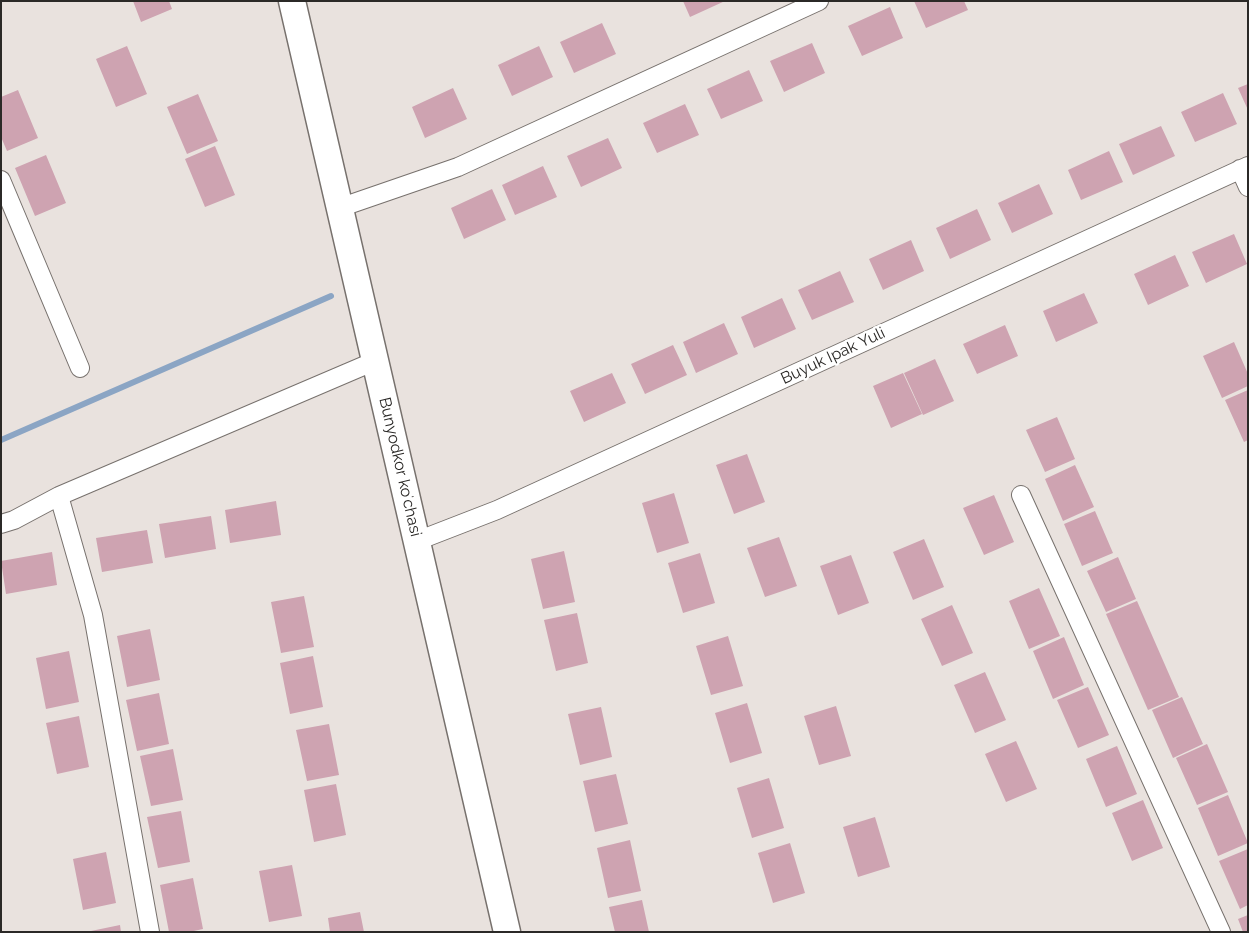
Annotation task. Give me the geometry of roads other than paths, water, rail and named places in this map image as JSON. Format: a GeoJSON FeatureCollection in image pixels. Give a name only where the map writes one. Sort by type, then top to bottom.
{"type":"FeatureCollection","features":[{"type":"Feature","properties":{"kind":"main road","name":"Bunyodkor koʻchasi"},"geometry":{"type":"LineString","coordinates":[[292,1],[508,932]]}},
{"type":"Feature","properties":{"kind":"street"},"geometry":{"type":"LineString","coordinates":[[340,208],[458,167],[819,1]]}},
{"type":"Feature","properties":{"kind":"street"},"geometry":{"type":"LineString","coordinates":[[1244,168],[1248,187]]}},
{"type":"Feature","properties":{"kind":"street","name":"Buyuk Ipak Yuli"},"geometry":{"type":"LineString","coordinates":[[417,541],[497,510],[1244,168]]}},
{"type":"Feature","properties":{"kind":"street"},"geometry":{"type":"LineString","coordinates":[[1,180],[80,368]]}},
{"type":"Feature","properties":{"kind":"street"},"geometry":{"type":"LineString","coordinates":[[1,524],[14,520],[59,496],[375,361]]}},
{"type":"Feature","properties":{"kind":"street"},"geometry":{"type":"LineString","coordinates":[[1021,495],[1221,932]]}},
{"type":"Feature","properties":{"kind":"street"},"geometry":{"type":"LineString","coordinates":[[59,496],[93,615],[150,932]]}},
{"type":"Feature","properties":{"kind":"waterway"},"geometry":{"type":"LineString","coordinates":[[1,440],[331,296]]}}]}
